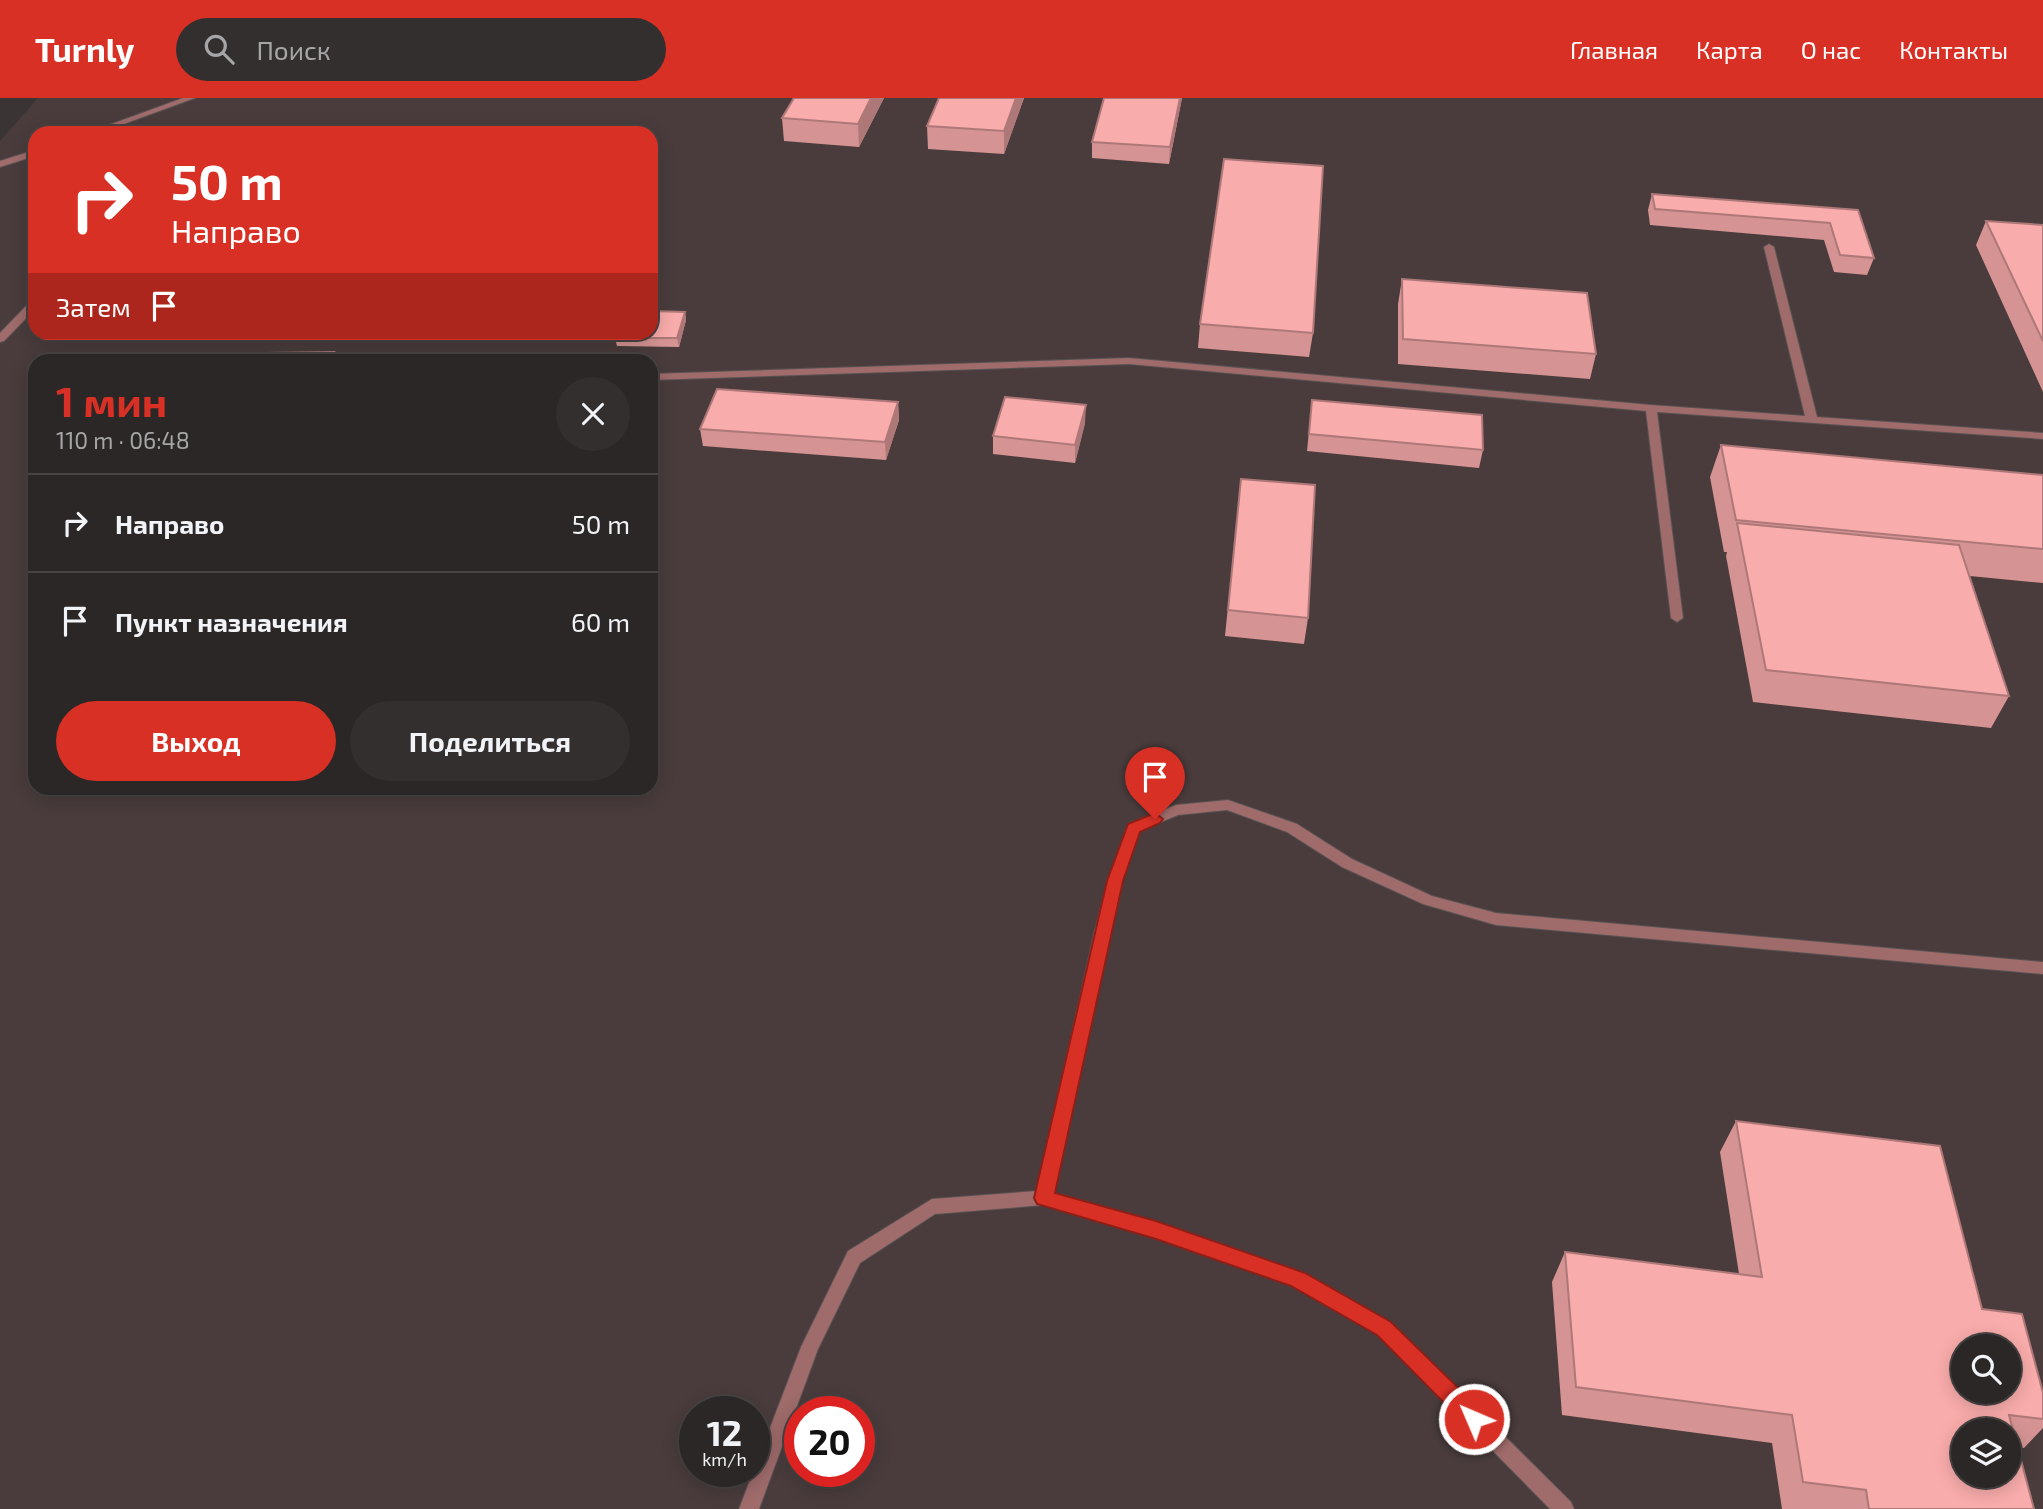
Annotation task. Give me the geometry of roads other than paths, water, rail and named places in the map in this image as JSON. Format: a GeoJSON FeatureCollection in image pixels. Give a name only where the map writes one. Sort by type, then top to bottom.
{"type":"FeatureCollection","features":[{"type":"Feature","properties":{"kind":"lane"},"geometry":{"type":"LineString","coordinates":[[111,126],[191,98]]}},
{"type":"Feature","properties":{"kind":"lane"},"geometry":{"type":"LineString","coordinates":[[0,164],[28,155]]}},
{"type":"Feature","properties":{"kind":"lane"},"geometry":{"type":"LineString","coordinates":[[1769,247],[1812,420]]}},
{"type":"Feature","properties":{"kind":"lane"},"geometry":{"type":"LineString","coordinates":[[0,339],[28,310]]}},
{"type":"Feature","properties":{"kind":"lane"},"geometry":{"type":"LineString","coordinates":[[658,377],[1129,361],[1651,408],[2043,436]]}},
{"type":"Feature","properties":{"kind":"lane"},"geometry":{"type":"LineString","coordinates":[[1651,408],[1678,618]]}},
{"type":"Feature","properties":{"kind":"lane"},"geometry":{"type":"LineString","coordinates":[[1044,1198],[1115,881],[1133,828],[1176,810],[1228,805],[1292,828],[1346,863],[1428,900],[1496,919],[2043,968]]}},
{"type":"Feature","properties":{"kind":"lane"},"geometry":{"type":"LineString","coordinates":[[749,1509],[810,1347],[853,1257],[932,1207],[1044,1198],[1156,1230],[1298,1279],[1384,1328],[1564,1509]]}}]}
